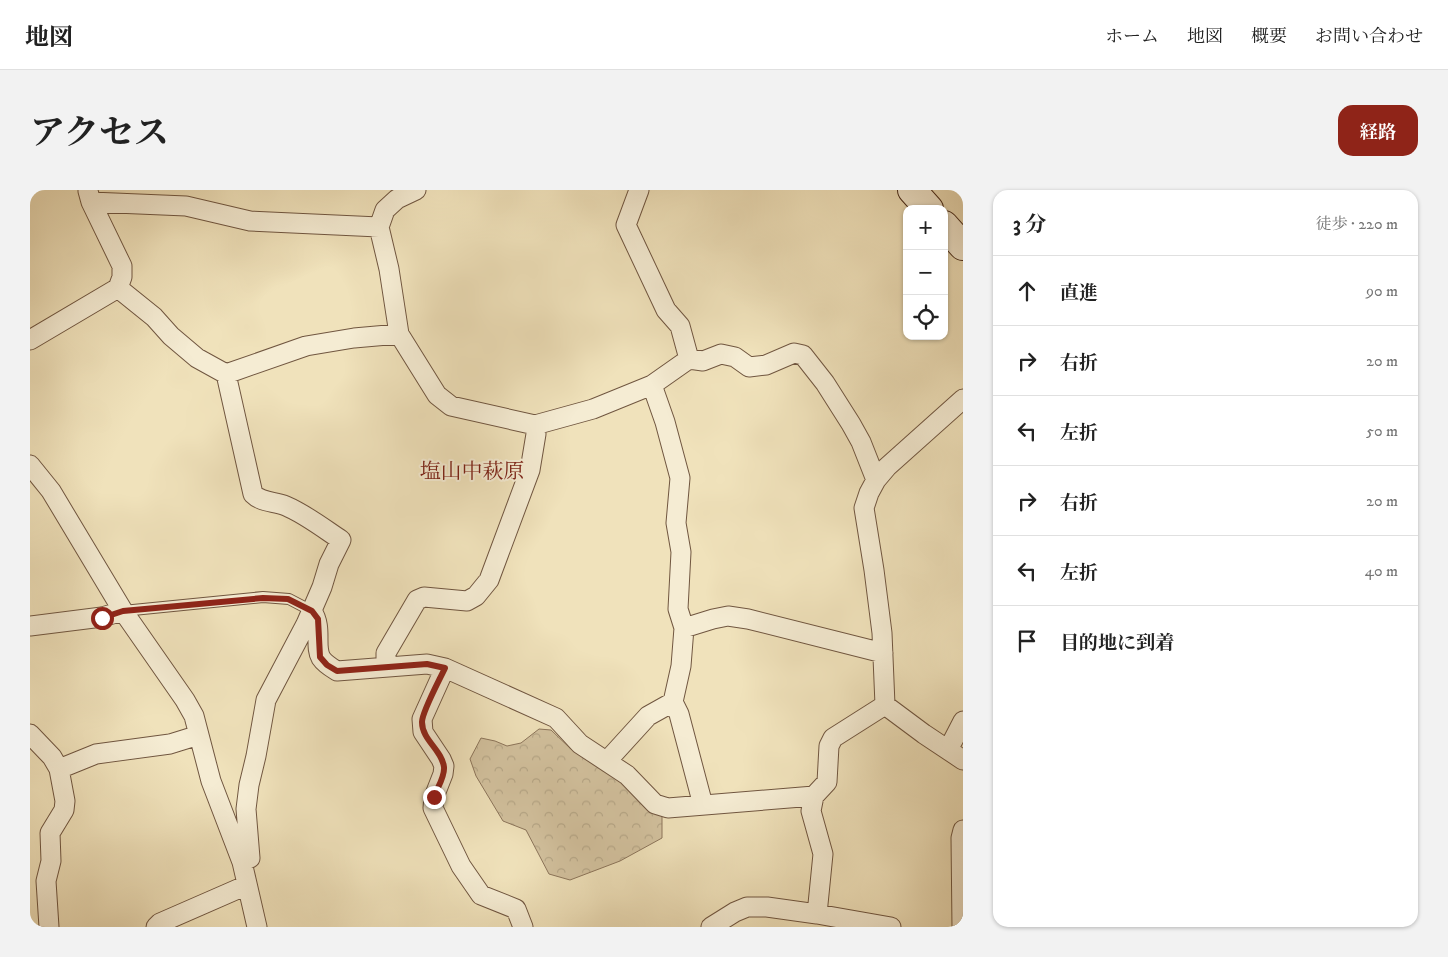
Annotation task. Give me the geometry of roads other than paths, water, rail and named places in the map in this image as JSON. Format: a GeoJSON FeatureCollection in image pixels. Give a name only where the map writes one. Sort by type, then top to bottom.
{"type":"FeatureCollection","features":[{"type":"Feature","properties":{"kind":"main road"},"geometry":{"type":"LineString","coordinates":[[912,190],[925,205]]}},
{"type":"Feature","properties":{"kind":"main road"},"geometry":{"type":"LineString","coordinates":[[948,229],[963,246]]}},
{"type":"Feature","properties":{"kind":"street"},"geometry":{"type":"LineString","coordinates":[[416,190],[396,199],[385,210],[379,227],[389,268],[399,334],[437,396],[451,406],[535,425],[593,408],[652,385],[689,359],[702,361],[721,354],[735,357],[749,367],[766,365],[794,353],[803,355],[825,383],[861,442],[876,480]]}},
{"type":"Feature","properties":{"kind":"street"},"geometry":{"type":"LineString","coordinates":[[639,190],[626,225],[666,310],[680,326],[689,359]]}},
{"type":"Feature","properties":{"kind":"street"},"geometry":{"type":"LineString","coordinates":[[90,196],[186,206],[250,222],[379,227]]}},
{"type":"Feature","properties":{"kind":"street"},"geometry":{"type":"LineString","coordinates":[[30,340],[118,288],[122,277],[122,266],[90,196]]}},
{"type":"Feature","properties":{"kind":"street"},"geometry":{"type":"LineString","coordinates":[[118,288],[154,316],[171,336],[197,358],[226,374],[306,346],[354,338],[399,334]]}},
{"type":"Feature","properties":{"kind":"street"},"geometry":{"type":"LineString","coordinates":[[226,374],[252,494],[259,500],[285,506],[340,540],[312,611],[266,700],[246,809],[250,858],[242,862]]}},
{"type":"Feature","properties":{"kind":"street"},"geometry":{"type":"LineString","coordinates":[[652,385],[665,422],[680,478],[676,523],[681,552],[678,609],[684,628],[681,666],[673,702],[679,714],[703,805]]}},
{"type":"Feature","properties":{"kind":"street"},"geometry":{"type":"LineString","coordinates":[[885,704],[882,633],[864,508],[876,480],[887,467],[963,399]]}},
{"type":"Feature","properties":{"kind":"street"},"geometry":{"type":"LineString","coordinates":[[386,667],[386,654],[417,600],[424,597],[467,600],[476,596],[489,580],[530,470],[536,434],[535,425]]}},
{"type":"Feature","properties":{"kind":"street"},"geometry":{"type":"LineString","coordinates":[[30,465],[51,492],[123,611],[185,700],[194,716],[211,780],[242,862],[257,927]]}},
{"type":"Feature","properties":{"kind":"street"},"geometry":{"type":"LineString","coordinates":[[30,626],[102,618],[123,611]]}},
{"type":"Feature","properties":{"kind":"street"},"geometry":{"type":"LineString","coordinates":[[312,611],[318,619],[320,657],[327,665],[337,671],[427,664],[445,668],[556,718],[580,744],[627,775],[654,804],[668,808],[814,796]]}},
{"type":"Feature","properties":{"kind":"street"},"geometry":{"type":"LineString","coordinates":[[684,628],[728,616],[748,619],[883,653]]}},
{"type":"Feature","properties":{"kind":"street"},"geometry":{"type":"LineString","coordinates":[[445,668],[422,719],[423,732],[444,766],[443,774],[434,797],[433,808],[461,866],[481,895],[516,909],[523,927]]}},
{"type":"Feature","properties":{"kind":"street"},"geometry":{"type":"LineString","coordinates":[[607,761],[648,716],[673,702]]}},
{"type":"Feature","properties":{"kind":"street"},"geometry":{"type":"LineString","coordinates":[[885,704],[955,755],[963,721]]}},
{"type":"Feature","properties":{"kind":"street"},"geometry":{"type":"LineString","coordinates":[[817,914],[823,854],[811,811],[814,796],[827,782],[830,746],[833,738],[885,704]]}},
{"type":"Feature","properties":{"kind":"street"},"geometry":{"type":"LineString","coordinates":[[30,734],[52,757],[59,769],[65,801],[64,810],[50,833],[50,861],[46,881],[49,927]]}},
{"type":"Feature","properties":{"kind":"street"},"geometry":{"type":"LineString","coordinates":[[59,769],[96,754],[170,744],[199,735]]}},
{"type":"Feature","properties":{"kind":"street"},"geometry":{"type":"LineString","coordinates":[[962,927],[961,838],[963,830]]}},
{"type":"Feature","properties":{"kind":"street"},"geometry":{"type":"LineString","coordinates":[[156,927],[160,923],[247,885]]}},
{"type":"Feature","properties":{"kind":"street"},"geometry":{"type":"LineString","coordinates":[[711,927],[736,919],[747,907],[817,914],[891,927]]}},
{"type":"Feature","properties":{"kind":"lane"},"geometry":{"type":"LineString","coordinates":[[123,611],[263,598],[288,599],[312,611]]}},
{"type":"Feature","properties":{"kind":"district","name":"塩山中萩原"},"geometry":{"type":"Point","coordinates":[472,472]}}]}
